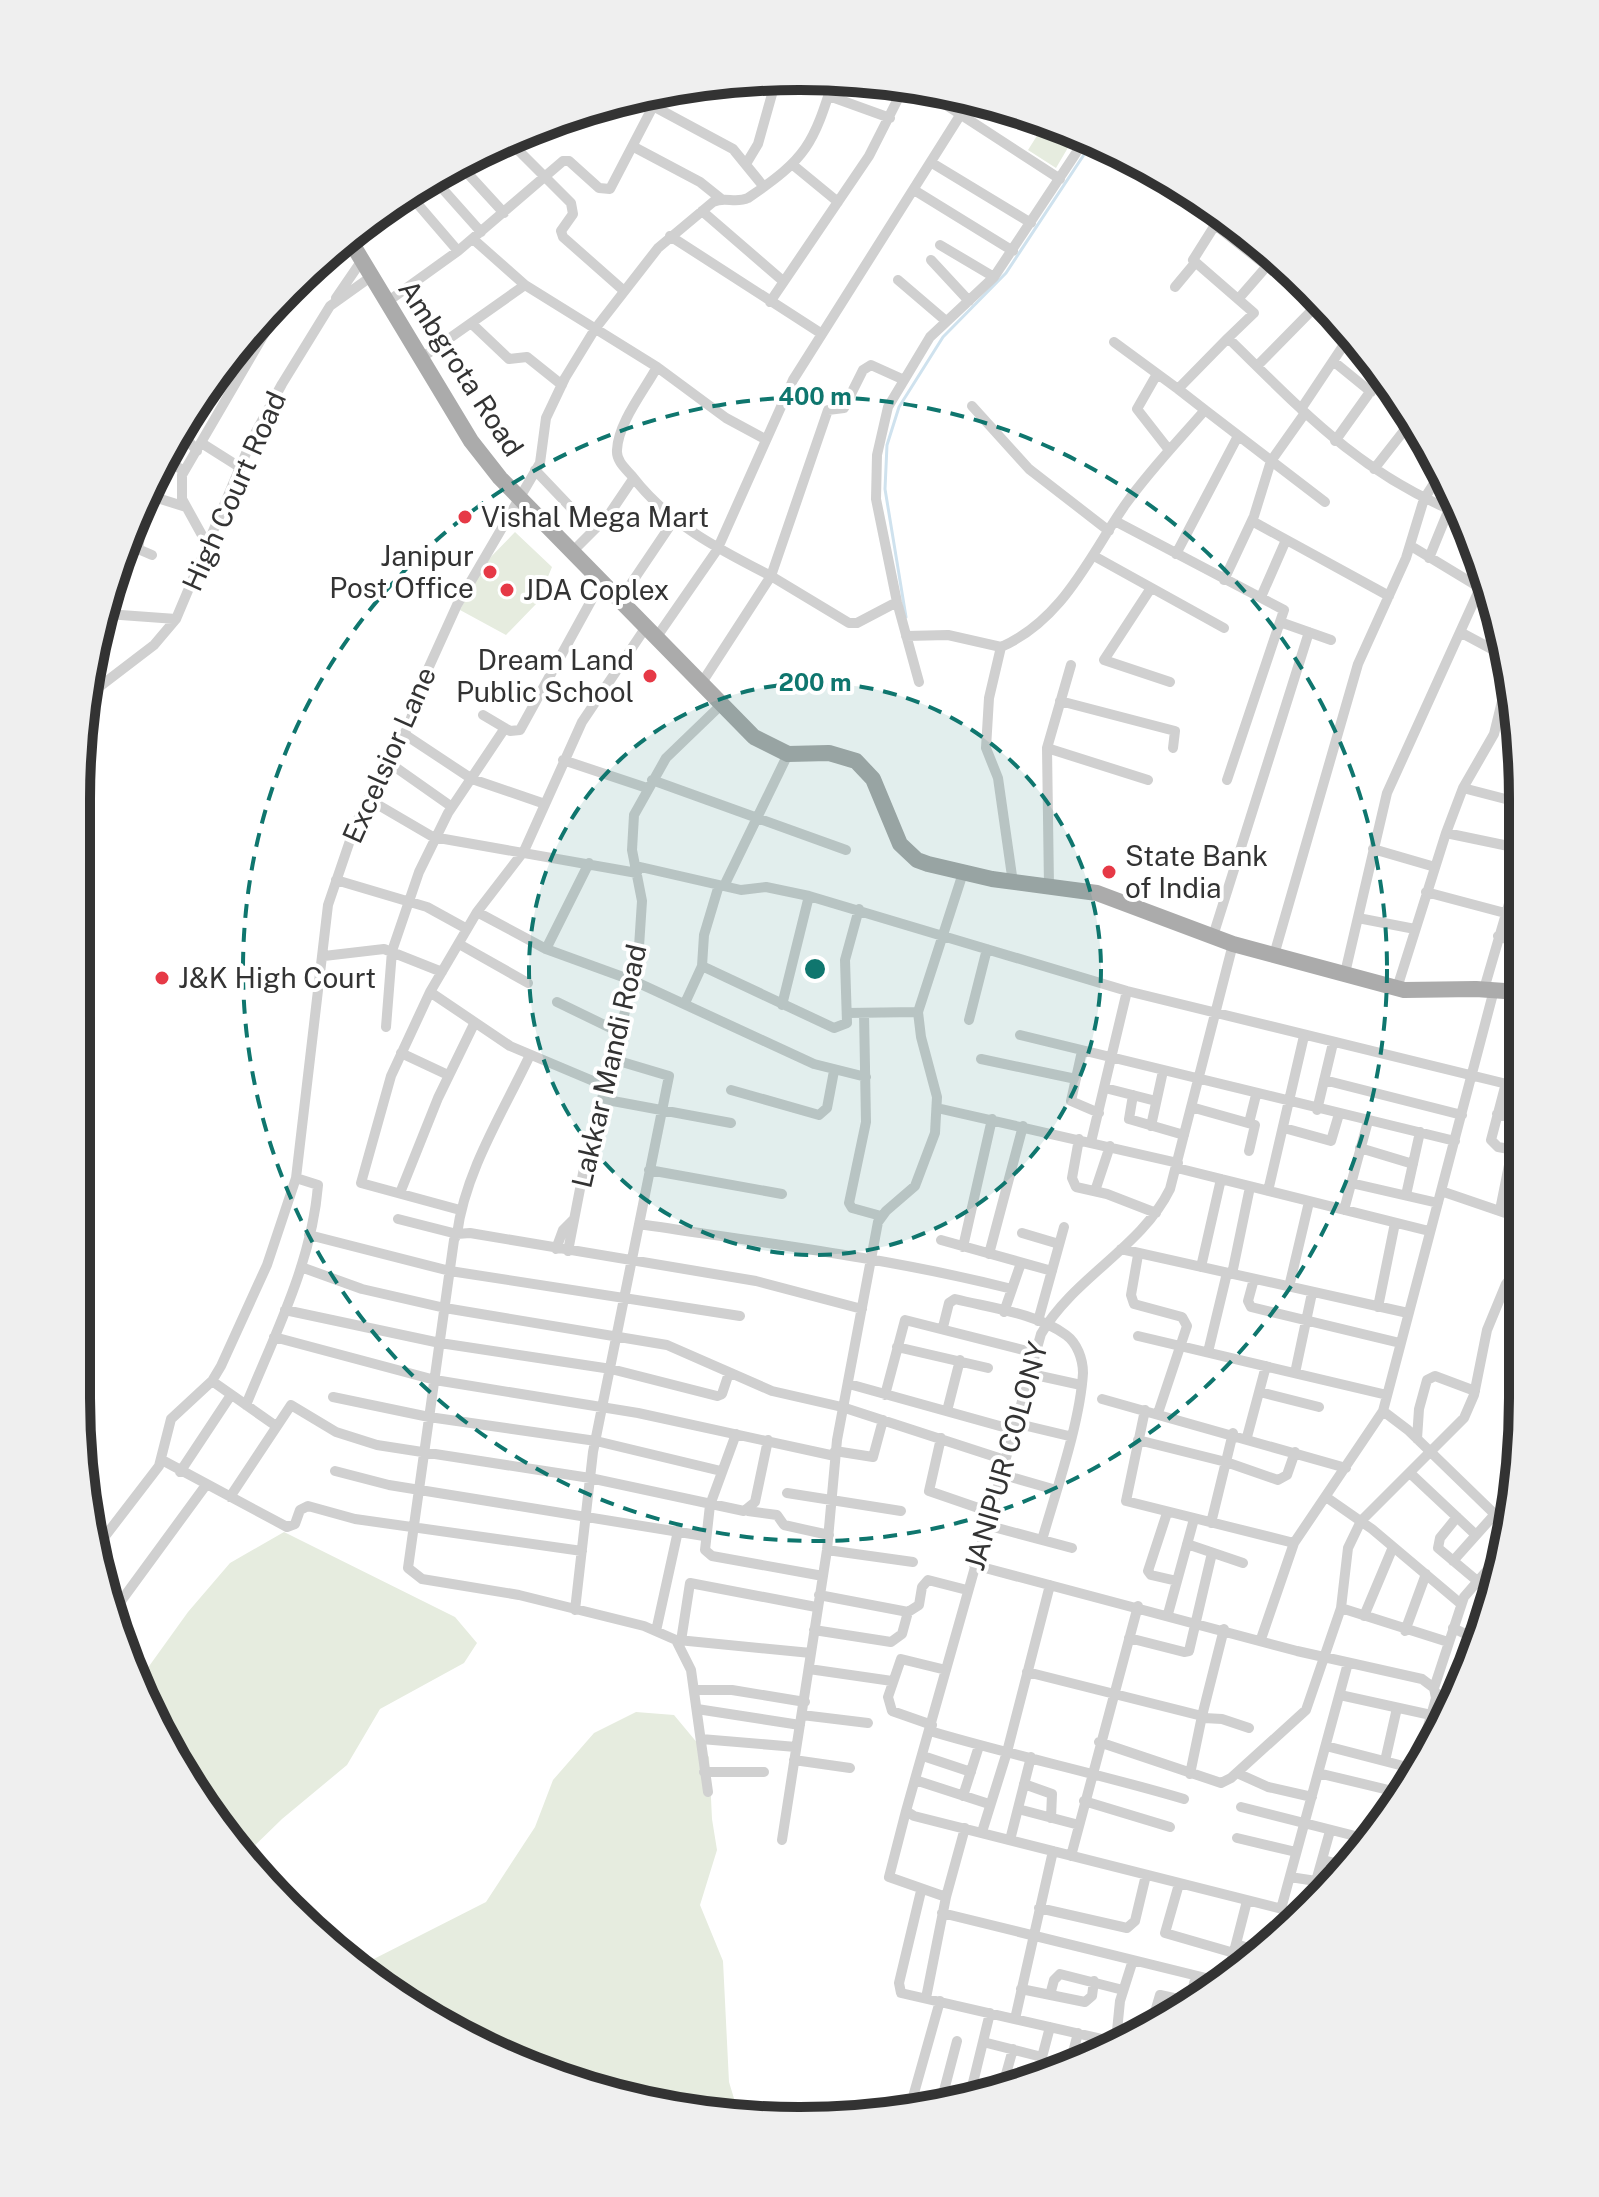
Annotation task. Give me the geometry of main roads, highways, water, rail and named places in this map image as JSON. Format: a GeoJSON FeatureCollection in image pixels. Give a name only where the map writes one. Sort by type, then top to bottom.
{"type":"FeatureCollection","features":[{"type":"Feature","properties":{"kind":"main road","name":"Ambgrota Road"},"geometry":{"type":"LineString","coordinates":[[355,248],[471,441],[518,496],[754,737],[788,754],[829,753],[856,761],[873,779],[900,844],[917,860],[1013,883],[1106,895],[1233,944],[1397,988],[1509,991]]}},
{"type":"Feature","properties":{"kind":"waterway"},"geometry":{"type":"LineString","coordinates":[[906,617],[885,489],[887,445],[899,407],[943,337],[1006,273],[1086,151]]}},
{"type":"Feature","properties":{"kind":"place","name":"Vishal Mega Mart"},"geometry":{"type":"Point","coordinates":[465,517]}},
{"type":"Feature","properties":{"kind":"place","name":"Janipur Post Office"},"geometry":{"type":"Point","coordinates":[490,572]}},
{"type":"Feature","properties":{"kind":"place","name":"JDA Coplex"},"geometry":{"type":"Point","coordinates":[507,590]}},
{"type":"Feature","properties":{"kind":"place","name":"Dream Land Public School"},"geometry":{"type":"Point","coordinates":[650,676]}},
{"type":"Feature","properties":{"kind":"place","name":"State Bank of India"},"geometry":{"type":"Point","coordinates":[1109,872]}},
{"type":"Feature","properties":{"kind":"place","name":"J&K High Court"},"geometry":{"type":"Point","coordinates":[162,978]}}]}
